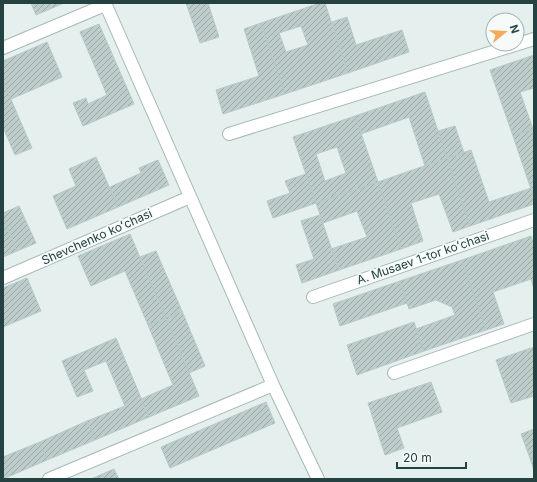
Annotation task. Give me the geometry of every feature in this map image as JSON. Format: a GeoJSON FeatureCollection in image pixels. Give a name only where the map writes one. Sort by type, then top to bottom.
{"type":"FeatureCollection","features":[{"type":"Feature","properties":{"kind":"street"},"geometry":{"type":"LineString","coordinates":[[3,48],[105,4],[273,385],[318,479]]}},
{"type":"Feature","properties":{"kind":"street"},"geometry":{"type":"LineString","coordinates":[[229,134],[534,39]]}},
{"type":"Feature","properties":{"kind":"street","name":"Shevchenko koʻchasi"},"geometry":{"type":"LineString","coordinates":[[3,278],[190,197]]}},
{"type":"Feature","properties":{"kind":"street","name":"A. Musaev 1-tor koʻchasi"},"geometry":{"type":"LineString","coordinates":[[313,297],[534,220]]}},
{"type":"Feature","properties":{"kind":"street"},"geometry":{"type":"LineString","coordinates":[[394,373],[534,324]]}},
{"type":"Feature","properties":{"kind":"street"},"geometry":{"type":"LineString","coordinates":[[49,479],[273,385]]}},
{"type":"Feature","properties":{"kind":"building"},"geometry":{"type":"Polygon","coordinates":[[[31,3],[64,3],[36,15],[31,3]]]}},
{"type":"Feature","properties":{"kind":"building"},"geometry":{"type":"Polygon","coordinates":[[[186,3],[208,3],[219,37],[200,43],[186,3]]]}},
{"type":"Feature","properties":{"kind":"building"},"geometry":{"type":"Polygon","coordinates":[[[320,3],[325,3],[348,73],[285,94],[261,23],[320,3]],[[301,26],[279,33],[286,52],[308,45],[301,26]]]}},
{"type":"Feature","properties":{"kind":"building"},"geometry":{"type":"Polygon","coordinates":[[[347,17],[356,45],[402,30],[409,52],[348,73],[332,22],[347,17]]]}},
{"type":"Feature","properties":{"kind":"building"},"geometry":{"type":"Polygon","coordinates":[[[261,23],[285,94],[223,114],[216,90],[259,76],[244,29],[261,23]]]}},
{"type":"Feature","properties":{"kind":"building"},"geometry":{"type":"Polygon","coordinates":[[[99,24],[134,104],[83,126],[73,103],[86,98],[88,104],[107,95],[80,32],[99,24]]]}},
{"type":"Feature","properties":{"kind":"building"},"geometry":{"type":"Polygon","coordinates":[[[47,42],[62,77],[11,99],[3,81],[3,61],[47,42]]]}},
{"type":"Feature","properties":{"kind":"building"},"geometry":{"type":"Polygon","coordinates":[[[534,55],[534,88],[520,92],[533,129],[513,136],[490,70],[534,55]]]}},
{"type":"Feature","properties":{"kind":"building"},"geometry":{"type":"Polygon","coordinates":[[[3,81],[32,148],[15,155],[3,127],[3,81]]]}},
{"type":"Feature","properties":{"kind":"building"},"geometry":{"type":"Polygon","coordinates":[[[425,92],[447,158],[425,166],[409,117],[361,134],[355,116],[425,92]]]}},
{"type":"Feature","properties":{"kind":"building"},"geometry":{"type":"Polygon","coordinates":[[[355,116],[378,182],[316,203],[293,137],[355,116]],[[337,147],[316,154],[325,181],[346,173],[337,147]]]}},
{"type":"Feature","properties":{"kind":"building"},"geometry":{"type":"Polygon","coordinates":[[[455,126],[464,153],[447,158],[438,131],[455,126]]]}},
{"type":"Feature","properties":{"kind":"building"},"geometry":{"type":"Polygon","coordinates":[[[533,129],[534,133],[534,198],[513,136],[533,129]]]}},
{"type":"Feature","properties":{"kind":"building"},"geometry":{"type":"Polygon","coordinates":[[[471,150],[489,202],[531,188],[534,204],[470,226],[447,158],[471,150]]]}},
{"type":"Feature","properties":{"kind":"building"},"geometry":{"type":"Polygon","coordinates":[[[96,157],[118,207],[67,229],[53,196],[76,186],[69,169],[96,157]]]}},
{"type":"Feature","properties":{"kind":"building"},"geometry":{"type":"Polygon","coordinates":[[[447,158],[470,226],[453,232],[439,194],[411,203],[423,241],[401,249],[378,182],[447,158]]]}},
{"type":"Feature","properties":{"kind":"building"},"geometry":{"type":"Polygon","coordinates":[[[158,160],[169,185],[118,207],[110,187],[141,173],[139,168],[158,160]]]}},
{"type":"Feature","properties":{"kind":"building"},"geometry":{"type":"Polygon","coordinates":[[[306,174],[316,203],[273,218],[267,201],[290,193],[285,181],[306,174]]]}},
{"type":"Feature","properties":{"kind":"building"},"geometry":{"type":"Polygon","coordinates":[[[378,182],[401,249],[339,270],[331,249],[367,237],[357,211],[323,223],[316,203],[378,182]]]}},
{"type":"Feature","properties":{"kind":"building"},"geometry":{"type":"Polygon","coordinates":[[[19,206],[36,243],[17,251],[3,218],[3,213],[19,206]]]}},
{"type":"Feature","properties":{"kind":"building"},"geometry":{"type":"Polygon","coordinates":[[[320,215],[339,270],[302,283],[296,265],[314,259],[301,221],[320,215]]]}},
{"type":"Feature","properties":{"kind":"building"},"geometry":{"type":"Polygon","coordinates":[[[3,218],[17,251],[3,257],[3,218]]]}},
{"type":"Feature","properties":{"kind":"building"},"geometry":{"type":"Polygon","coordinates":[[[130,234],[166,318],[148,325],[125,271],[91,286],[78,256],[130,234]]]}},
{"type":"Feature","properties":{"kind":"building"},"geometry":{"type":"Polygon","coordinates":[[[531,236],[534,245],[534,289],[531,279],[493,292],[504,324],[486,330],[462,260],[531,236]]]}},
{"type":"Feature","properties":{"kind":"building"},"geometry":{"type":"Polygon","coordinates":[[[156,251],[182,311],[166,318],[140,257],[156,251]]]}},
{"type":"Feature","properties":{"kind":"building"},"geometry":{"type":"Polygon","coordinates":[[[462,260],[486,330],[424,351],[416,329],[455,315],[452,307],[436,300],[409,309],[400,281],[462,260]]]}},
{"type":"Feature","properties":{"kind":"building"},"geometry":{"type":"Polygon","coordinates":[[[27,278],[41,311],[3,327],[3,288],[27,278]]]}},
{"type":"Feature","properties":{"kind":"building"},"geometry":{"type":"Polygon","coordinates":[[[400,281],[407,303],[340,326],[333,304],[400,281]]]}},
{"type":"Feature","properties":{"kind":"building"},"geometry":{"type":"Polygon","coordinates":[[[182,311],[205,366],[189,373],[166,318],[182,311]]]}},
{"type":"Feature","properties":{"kind":"building"},"geometry":{"type":"Polygon","coordinates":[[[166,318],[199,396],[149,417],[141,399],[173,385],[148,325],[166,318]]]}},
{"type":"Feature","properties":{"kind":"building"},"geometry":{"type":"Polygon","coordinates":[[[414,322],[424,351],[357,375],[347,345],[414,322]]]}},
{"type":"Feature","properties":{"kind":"building"},"geometry":{"type":"Polygon","coordinates":[[[116,338],[149,417],[95,440],[87,421],[125,406],[106,361],[84,370],[93,391],[77,397],[62,361],[116,338]]]}},
{"type":"Feature","properties":{"kind":"building"},"geometry":{"type":"Polygon","coordinates":[[[534,347],[534,396],[511,403],[496,360],[534,347]]]}},
{"type":"Feature","properties":{"kind":"building"},"geometry":{"type":"Polygon","coordinates":[[[431,382],[442,412],[397,428],[404,448],[385,455],[368,403],[431,382]]]}},
{"type":"Feature","properties":{"kind":"building"},"geometry":{"type":"Polygon","coordinates":[[[266,402],[275,423],[170,468],[161,447],[266,402]]]}},
{"type":"Feature","properties":{"kind":"building"},"geometry":{"type":"Polygon","coordinates":[[[87,421],[95,440],[47,460],[40,442],[87,421]]]}},
{"type":"Feature","properties":{"kind":"building"},"geometry":{"type":"Polygon","coordinates":[[[534,429],[534,457],[530,458],[521,434],[534,429]]]}},
{"type":"Feature","properties":{"kind":"building"},"geometry":{"type":"Polygon","coordinates":[[[40,442],[47,460],[3,479],[3,457],[40,442]]]}},
{"type":"Feature","properties":{"kind":"building"},"geometry":{"type":"Polygon","coordinates":[[[534,457],[534,471],[530,458],[534,457]]]}},
{"type":"Feature","properties":{"kind":"building"},"geometry":{"type":"Polygon","coordinates":[[[114,469],[119,479],[91,479],[114,469]]]}}]}
